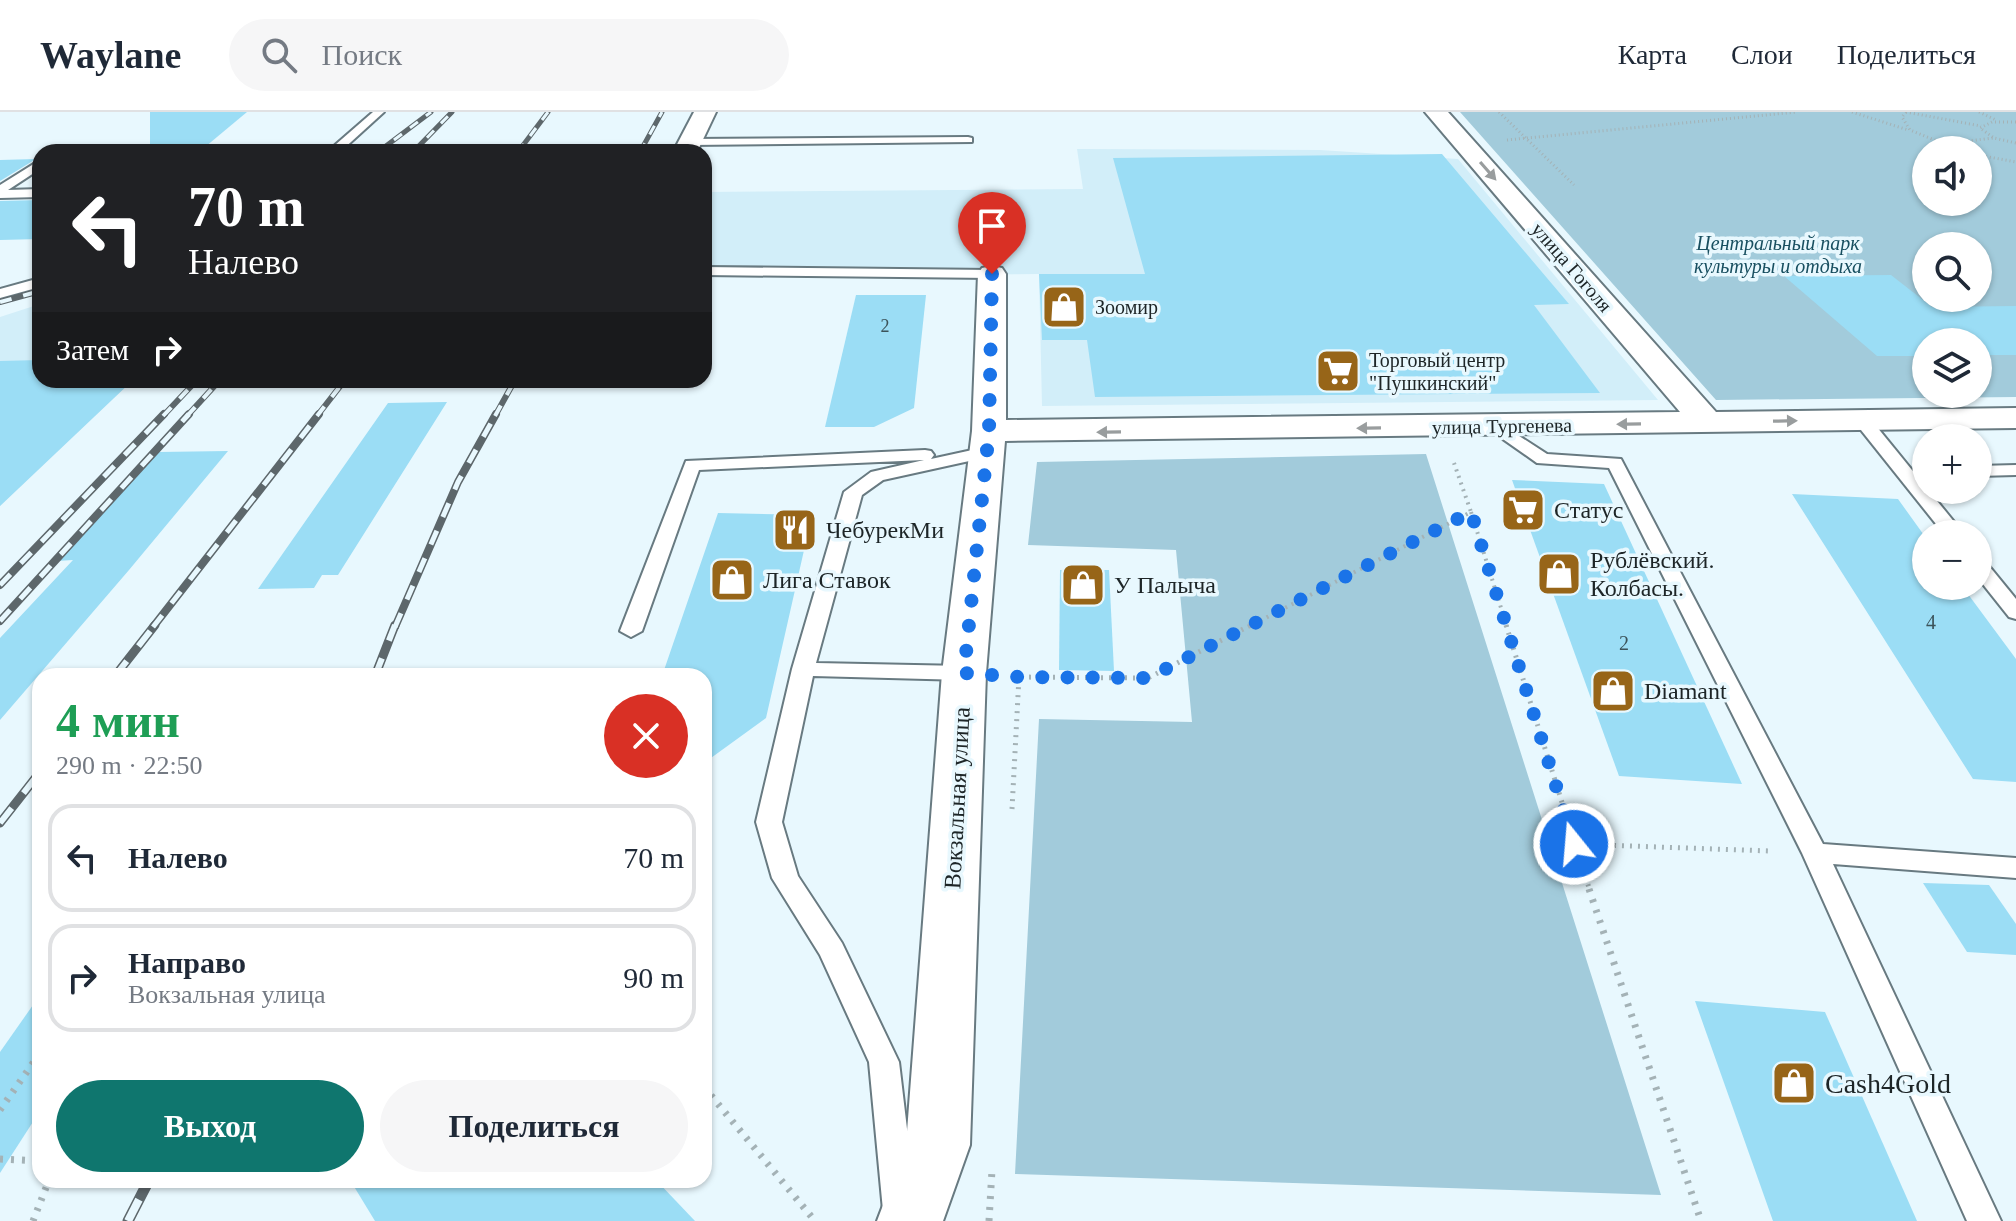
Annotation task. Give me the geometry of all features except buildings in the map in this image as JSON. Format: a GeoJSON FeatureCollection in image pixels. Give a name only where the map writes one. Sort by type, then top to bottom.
{"type":"FeatureCollection","features":[{"type":"Feature","properties":{"kind":"street"},"geometry":{"type":"LineString","coordinates":[[689,144],[705,112]]}},
{"type":"Feature","properties":{"kind":"street","name":"улица Гоголя"},"geometry":{"type":"LineString","coordinates":[[1436,112],[1707,422]]}},
{"type":"Feature","properties":{"kind":"street","name":"Вокзальная улица"},"geometry":{"type":"LineString","coordinates":[[910,1221],[938,1145],[964,673],[988,442],[992,274]]}},
{"type":"Feature","properties":{"kind":"street","name":"улица Тургенева"},"geometry":{"type":"LineString","coordinates":[[988,442],[1496,426],[2016,418]]}},
{"type":"Feature","properties":{"kind":"lane"},"geometry":{"type":"LineString","coordinates":[[342,144],[379,112]]}},
{"type":"Feature","properties":{"kind":"lane"},"geometry":{"type":"LineString","coordinates":[[712,146],[968,140]]}},
{"type":"Feature","properties":{"kind":"lane"},"geometry":{"type":"LineString","coordinates":[[14,162],[32,163]]}},
{"type":"Feature","properties":{"kind":"lane"},"geometry":{"type":"LineString","coordinates":[[0,192],[32,172]]}},
{"type":"Feature","properties":{"kind":"lane"},"geometry":{"type":"LineString","coordinates":[[0,192],[32,193]]}},
{"type":"Feature","properties":{"kind":"lane"},"geometry":{"type":"LineString","coordinates":[[712,271],[992,274]]}},
{"type":"Feature","properties":{"kind":"lane"},"geometry":{"type":"LineString","coordinates":[[0,294],[32,284]]}},
{"type":"Feature","properties":{"kind":"lane"},"geometry":{"type":"LineString","coordinates":[[1862,420],[1943,520]]}},
{"type":"Feature","properties":{"kind":"lane"},"geometry":{"type":"LineString","coordinates":[[1496,426],[1543,459],[1615,463],[1815,853],[1984,1221]]}},
{"type":"Feature","properties":{"kind":"lane"},"geometry":{"type":"LineString","coordinates":[[631,631],[692,465],[988,442]]}},
{"type":"Feature","properties":{"kind":"lane"},"geometry":{"type":"LineString","coordinates":[[901,1221],[884,1062],[832,951],[785,878],[769,822],[803,669],[853,492],[877,476],[988,442]]}},
{"type":"Feature","properties":{"kind":"lane"},"geometry":{"type":"LineString","coordinates":[[1992,471],[2016,470]]}},
{"type":"Feature","properties":{"kind":"lane"},"geometry":{"type":"LineString","coordinates":[[1905,472],[1912,472]]}},
{"type":"Feature","properties":{"kind":"lane"},"geometry":{"type":"LineString","coordinates":[[1992,583],[2016,613]]}},
{"type":"Feature","properties":{"kind":"lane"},"geometry":{"type":"LineString","coordinates":[[803,669],[964,673]]}},
{"type":"Feature","properties":{"kind":"lane"},"geometry":{"type":"LineString","coordinates":[[1815,853],[2016,868]]}},
{"type":"Feature","properties":{"kind":"path"},"geometry":{"type":"LineString","coordinates":[[1499,112],[1574,185]]}},
{"type":"Feature","properties":{"kind":"path"},"geometry":{"type":"LineString","coordinates":[[1500,141],[1797,112]]}},
{"type":"Feature","properties":{"kind":"path"},"geometry":{"type":"LineString","coordinates":[[1852,112],[1923,136]]}},
{"type":"Feature","properties":{"kind":"path"},"geometry":{"type":"LineString","coordinates":[[1910,130],[1902,117],[1906,112],[1982,126],[2016,122]]}},
{"type":"Feature","properties":{"kind":"path"},"geometry":{"type":"LineString","coordinates":[[1979,112],[2001,122]]}},
{"type":"Feature","properties":{"kind":"path"},"geometry":{"type":"LineString","coordinates":[[1982,126],[1980,128],[1984,133],[2016,143]]}},
{"type":"Feature","properties":{"kind":"path"},"geometry":{"type":"LineString","coordinates":[[1992,158],[2016,162]]}},
{"type":"Feature","properties":{"kind":"path"},"geometry":{"type":"LineString","coordinates":[[1451,453],[1574,844],[1701,1221]]}},
{"type":"Feature","properties":{"kind":"path"},"geometry":{"type":"LineString","coordinates":[[964,673],[1019,677],[1148,678],[1471,512]]}},
{"type":"Feature","properties":{"kind":"path"},"geometry":{"type":"LineString","coordinates":[[1574,844],[1815,853]]}},
{"type":"Feature","properties":{"kind":"path"},"geometry":{"type":"LineString","coordinates":[[0,1110],[32,1064]]}},
{"type":"Feature","properties":{"kind":"path"},"geometry":{"type":"LineString","coordinates":[[712,1097],[815,1221]]}},
{"type":"Feature","properties":{"kind":"path"},"geometry":{"type":"LineString","coordinates":[[0,1159],[32,1161]]}},
{"type":"Feature","properties":{"kind":"path"},"geometry":{"type":"LineString","coordinates":[[33,1221],[46,1188]]}},
{"type":"Feature","properties":{"kind":"shaded area"},"geometry":{"type":"Polygon","coordinates":[[[1077,149],[1320,150],[1458,159],[1658,400],[1042,406],[1039,274],[712,276],[712,192],[1083,189],[1077,149]]]}},
{"type":"Feature","properties":{"kind":"shaded area"},"geometry":{"type":"Polygon","coordinates":[[[32,307],[32,388],[125,388],[0,506],[0,317],[32,307]]]}},
{"type":"Feature","properties":{"kind":"green space","name":"Центральный парк культуры и отдыха"},"geometry":{"type":"Polygon","coordinates":[[[1460,112],[2016,112],[2016,397],[1992,397],[1992,328],[1912,328],[1912,398],[1716,400],[1460,112]]]}},
{"type":"Feature","properties":{"kind":"green space"},"geometry":{"type":"Polygon","coordinates":[[[1426,454],[1661,1195],[1015,1174],[1039,719],[1192,722],[1176,550],[1028,545],[1037,462],[1426,454]]]}},
{"type":"Feature","properties":{"kind":"railway"},"geometry":{"type":"LineString","coordinates":[[389,144],[431,112]]}},
{"type":"Feature","properties":{"kind":"railway"},"geometry":{"type":"LineString","coordinates":[[421,144],[452,112]]}},
{"type":"Feature","properties":{"kind":"railway"},"geometry":{"type":"LineString","coordinates":[[524,144],[548,112]]}},
{"type":"Feature","properties":{"kind":"railway"},"geometry":{"type":"LineString","coordinates":[[644,144],[662,112]]}},
{"type":"Feature","properties":{"kind":"railway"},"geometry":{"type":"LineString","coordinates":[[0,302],[32,293]]}},
{"type":"Feature","properties":{"kind":"railway"},"geometry":{"type":"LineString","coordinates":[[163,416],[189,388]]}},
{"type":"Feature","properties":{"kind":"railway"},"geometry":{"type":"LineString","coordinates":[[187,416],[213,388]]}},
{"type":"Feature","properties":{"kind":"railway"},"geometry":{"type":"LineString","coordinates":[[317,416],[339,388]]}},
{"type":"Feature","properties":{"kind":"railway"},"geometry":{"type":"LineString","coordinates":[[495,416],[511,388]]}},
{"type":"Feature","properties":{"kind":"railway"},"geometry":{"type":"LineString","coordinates":[[0,585],[164,414]]}},
{"type":"Feature","properties":{"kind":"railway"},"geometry":{"type":"LineString","coordinates":[[0,621],[189,414]]}},
{"type":"Feature","properties":{"kind":"railway"},"geometry":{"type":"LineString","coordinates":[[153,627],[319,414]]}},
{"type":"Feature","properties":{"kind":"railway"},"geometry":{"type":"LineString","coordinates":[[395,627],[458,482],[496,414]]}},
{"type":"Feature","properties":{"kind":"railway"},"geometry":{"type":"LineString","coordinates":[[121,668],[155,625]]}},
{"type":"Feature","properties":{"kind":"railway"},"geometry":{"type":"LineString","coordinates":[[378,668],[395,625]]}},
{"type":"Feature","properties":{"kind":"railway"},"geometry":{"type":"LineString","coordinates":[[0,823],[32,782]]}},
{"type":"Feature","properties":{"kind":"railway"},"geometry":{"type":"LineString","coordinates":[[128,1221],[145,1188]]}},
{"type":"Feature","properties":{"kind":"place","name":"Зоомир"},"geometry":{"type":"Point","coordinates":[1064,307]}},
{"type":"Feature","properties":{"kind":"place","name":"Торговый центр \"Пушкинский\""},"geometry":{"type":"Point","coordinates":[1338,371]}},
{"type":"Feature","properties":{"kind":"place","name":"Статус"},"geometry":{"type":"Point","coordinates":[1523,510]}},
{"type":"Feature","properties":{"kind":"place","name":"ЧебурекМи"},"geometry":{"type":"Point","coordinates":[795,530]}},
{"type":"Feature","properties":{"kind":"place","name":"Рублёвский. Колбасы."},"geometry":{"type":"Point","coordinates":[1559,574]}},
{"type":"Feature","properties":{"kind":"place","name":"Лига Ставок"},"geometry":{"type":"Point","coordinates":[732,580]}},
{"type":"Feature","properties":{"kind":"place","name":"У Палыча"},"geometry":{"type":"Point","coordinates":[1083,585]}},
{"type":"Feature","properties":{"kind":"place","name":"Diamant"},"geometry":{"type":"Point","coordinates":[1613,691]}},
{"type":"Feature","properties":{"kind":"place","name":"Cash4Gold"},"geometry":{"type":"Point","coordinates":[1794,1083]}},
{"type":"Feature","properties":{"kind":"route"},"geometry":{"type":"LineString","coordinates":[[992,274],[989,431],[964,673],[1019,677],[1148,678],[1471,512],[1574,844]]}}]}
